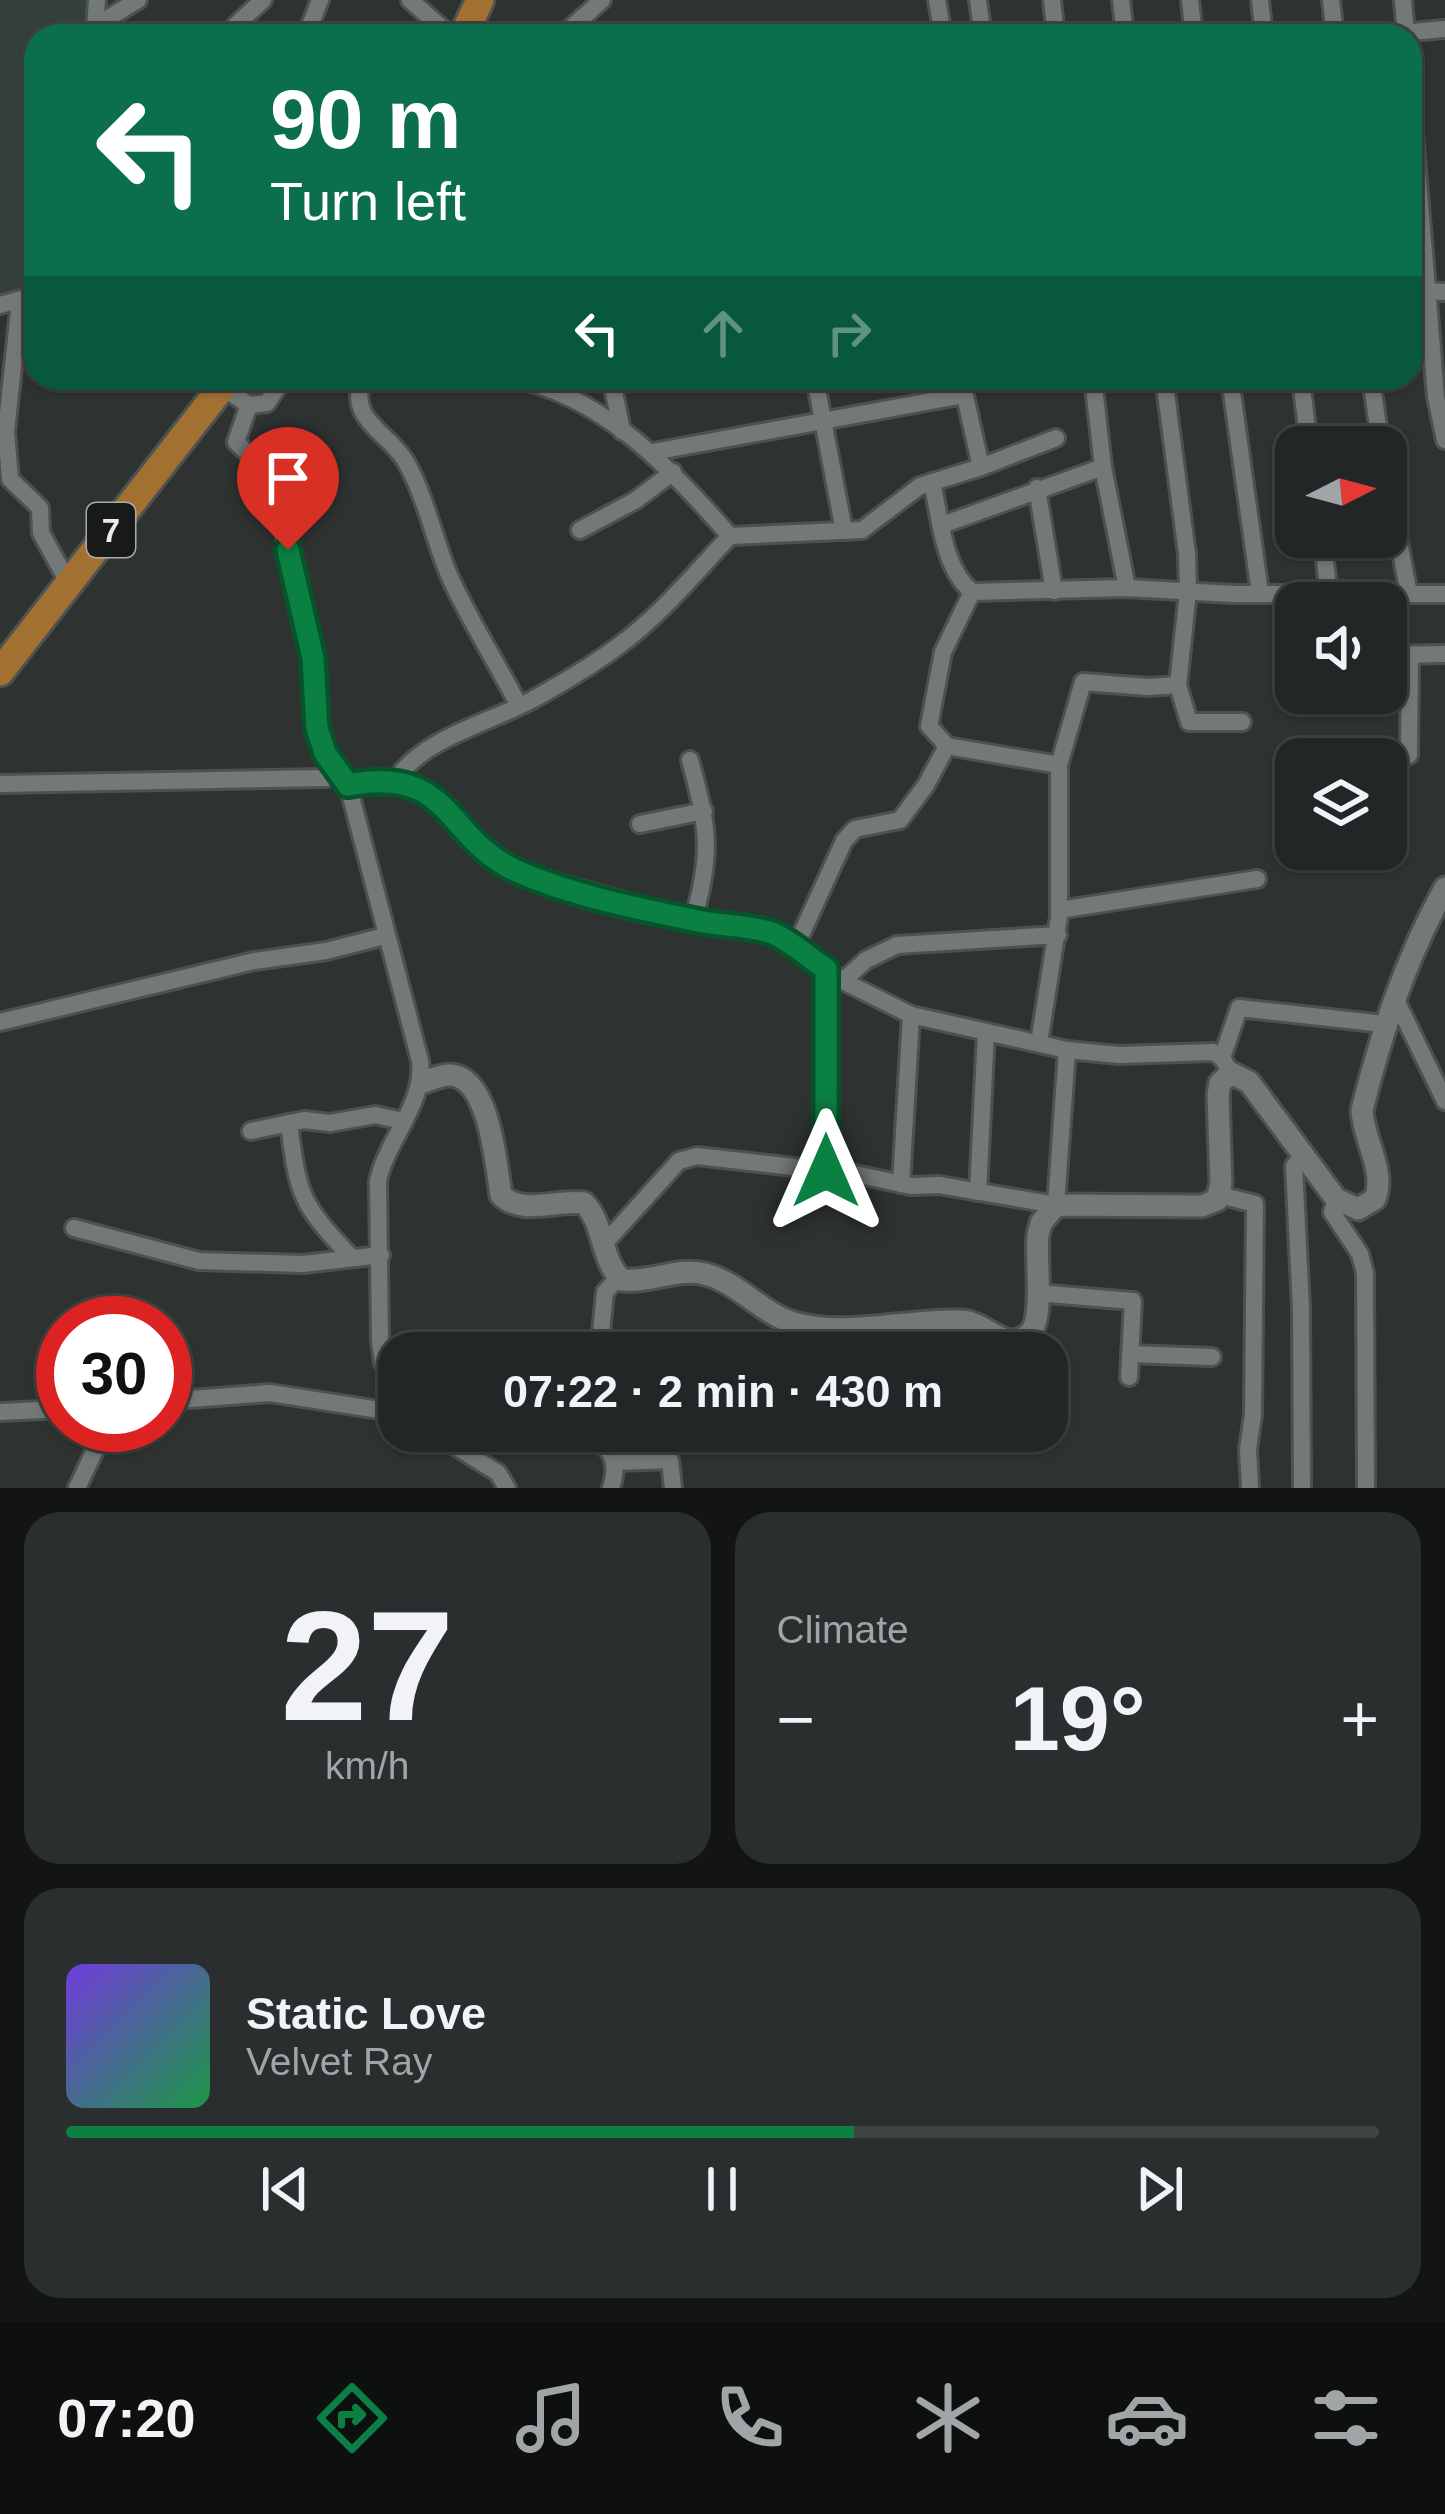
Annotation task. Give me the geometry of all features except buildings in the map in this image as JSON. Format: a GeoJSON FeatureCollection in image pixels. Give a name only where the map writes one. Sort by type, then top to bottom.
{"type":"FeatureCollection","features":[{"type":"Feature","properties":{"kind":"main road","name":"7"},"geometry":{"type":"LineString","coordinates":[[0,672],[213,390]]}},
{"type":"Feature","properties":{"kind":"street"},"geometry":{"type":"LineString","coordinates":[[104,24],[138,0]]}},
{"type":"Feature","properties":{"kind":"street"},"geometry":{"type":"LineString","coordinates":[[237,24],[262,0]]}},
{"type":"Feature","properties":{"kind":"street"},"geometry":{"type":"LineString","coordinates":[[410,0],[438,24]]}},
{"type":"Feature","properties":{"kind":"street"},"geometry":{"type":"LineString","coordinates":[[575,24],[602,0]]}},
{"type":"Feature","properties":{"kind":"street"},"geometry":{"type":"LineString","coordinates":[[1422,231],[1445,440]]}},
{"type":"Feature","properties":{"kind":"street"},"geometry":{"type":"LineString","coordinates":[[24,321],[5,432],[10,479],[40,508],[41,532],[70,584]]}},
{"type":"Feature","properties":{"kind":"street"},"geometry":{"type":"LineString","coordinates":[[231,390],[249,405],[268,403],[276,390]]}},
{"type":"Feature","properties":{"kind":"street"},"geometry":{"type":"LineString","coordinates":[[358,390],[370,426],[407,463],[468,619],[494,656],[519,706]]}},
{"type":"Feature","properties":{"kind":"street"},"geometry":{"type":"LineString","coordinates":[[554,390],[653,452],[730,536]]}},
{"type":"Feature","properties":{"kind":"street"},"geometry":{"type":"LineString","coordinates":[[613,390],[622,431]]}},
{"type":"Feature","properties":{"kind":"street"},"geometry":{"type":"LineString","coordinates":[[818,390],[844,531]]}},
{"type":"Feature","properties":{"kind":"street"},"geometry":{"type":"LineString","coordinates":[[653,452],[824,421],[947,390]]}},
{"type":"Feature","properties":{"kind":"street"},"geometry":{"type":"LineString","coordinates":[[964,390],[981,467]]}},
{"type":"Feature","properties":{"kind":"street"},"geometry":{"type":"LineString","coordinates":[[1094,390],[1103,467],[1127,588]]}},
{"type":"Feature","properties":{"kind":"street"},"geometry":{"type":"LineString","coordinates":[[1166,390],[1189,591],[1178,685],[1189,722],[1242,722]]}},
{"type":"Feature","properties":{"kind":"street"},"geometry":{"type":"LineString","coordinates":[[1232,390],[1260,593]]}},
{"type":"Feature","properties":{"kind":"street"},"geometry":{"type":"LineString","coordinates":[[1303,390],[1307,426]]}},
{"type":"Feature","properties":{"kind":"street"},"geometry":{"type":"LineString","coordinates":[[1373,390],[1378,426]]}},
{"type":"Feature","properties":{"kind":"street"},"geometry":{"type":"LineString","coordinates":[[249,405],[236,442],[266,471],[279,498],[291,574],[313,658],[317,728],[325,753],[344,779],[423,1082],[381,1163],[378,1180],[379,1332]]}},
{"type":"Feature","properties":{"kind":"street"},"geometry":{"type":"LineString","coordinates":[[395,781],[403,768],[431,748],[519,706],[616,648],[657,614],[730,536],[862,530],[920,486],[1056,438]]}},
{"type":"Feature","properties":{"kind":"street"},"geometry":{"type":"LineString","coordinates":[[942,525],[1103,467]]}},
{"type":"Feature","properties":{"kind":"street"},"geometry":{"type":"LineString","coordinates":[[580,530],[637,500],[673,472]]}},
{"type":"Feature","properties":{"kind":"street"},"geometry":{"type":"LineString","coordinates":[[932,482],[960,582],[972,592],[1127,588],[1275,594]]}},
{"type":"Feature","properties":{"kind":"street"},"geometry":{"type":"LineString","coordinates":[[1036,488],[1054,591]]}},
{"type":"Feature","properties":{"kind":"street"},"geometry":{"type":"LineString","coordinates":[[1402,558],[1409,594],[1445,595]]}},
{"type":"Feature","properties":{"kind":"street"},"geometry":{"type":"LineString","coordinates":[[972,592],[944,652],[929,727],[946,746],[1059,765]]}},
{"type":"Feature","properties":{"kind":"street"},"geometry":{"type":"LineString","coordinates":[[1409,754],[1410,655],[1445,654]]}},
{"type":"Feature","properties":{"kind":"street"},"geometry":{"type":"LineString","coordinates":[[1039,1043],[1058,935],[1059,765],[1083,682],[1178,685]]}},
{"type":"Feature","properties":{"kind":"street"},"geometry":{"type":"LineString","coordinates":[[795,948],[844,841],[855,829],[900,820],[926,785],[946,746]]}},
{"type":"Feature","properties":{"kind":"street"},"geometry":{"type":"LineString","coordinates":[[690,760],[704,811],[707,866],[693,920]]}},
{"type":"Feature","properties":{"kind":"street"},"geometry":{"type":"LineString","coordinates":[[0,784],[395,781],[430,794],[512,870],[693,920],[773,933],[843,981],[911,1016],[1066,1049],[1119,1055],[1213,1052],[1249,1082],[1336,1199],[1358,1209],[1375,1198],[1379,1189],[1362,1110],[1384,1024],[1418,937],[1445,889]]}},
{"type":"Feature","properties":{"kind":"street"},"geometry":{"type":"LineString","coordinates":[[640,824],[704,811]]}},
{"type":"Feature","properties":{"kind":"street"},"geometry":{"type":"LineString","coordinates":[[1059,910],[1257,879]]}},
{"type":"Feature","properties":{"kind":"street"},"geometry":{"type":"LineString","coordinates":[[843,981],[883,949],[897,945],[1058,935]]}},
{"type":"Feature","properties":{"kind":"street"},"geometry":{"type":"LineString","coordinates":[[0,1022],[385,936]]}},
{"type":"Feature","properties":{"kind":"street"},"geometry":{"type":"LineString","coordinates":[[826,969],[826,1171]]}},
{"type":"Feature","properties":{"kind":"street"},"geometry":{"type":"LineString","coordinates":[[1394,995],[1445,1101]]}},
{"type":"Feature","properties":{"kind":"street"},"geometry":{"type":"LineString","coordinates":[[604,1244],[679,1161],[706,1156],[1056,1205],[1211,1205],[1220,1195],[1218,1095],[1239,1008],[1384,1024]]}},
{"type":"Feature","properties":{"kind":"street"},"geometry":{"type":"LineString","coordinates":[[901,1184],[911,1016]]}},
{"type":"Feature","properties":{"kind":"street"},"geometry":{"type":"LineString","coordinates":[[978,1192],[986,1032]]}},
{"type":"Feature","properties":{"kind":"street"},"geometry":{"type":"LineString","coordinates":[[618,1278],[709,1275],[783,1319],[811,1326],[964,1320],[1011,1340],[1032,1332],[1040,1311],[1038,1235],[1041,1223],[1056,1205],[1066,1049]]}},
{"type":"Feature","properties":{"kind":"street"},"geometry":{"type":"LineString","coordinates":[[423,1082],[451,1075],[463,1079],[476,1093],[492,1136],[501,1195],[510,1204],[584,1203],[591,1209],[618,1278]]}},
{"type":"Feature","properties":{"kind":"street"},"geometry":{"type":"LineString","coordinates":[[251,1131],[304,1120],[330,1123],[375,1115],[403,1121]]}},
{"type":"Feature","properties":{"kind":"street"},"geometry":{"type":"LineString","coordinates":[[289,1123],[296,1182],[312,1216],[352,1258]]}},
{"type":"Feature","properties":{"kind":"street"},"geometry":{"type":"LineString","coordinates":[[1302,1488],[1294,1166],[1304,1155]]}},
{"type":"Feature","properties":{"kind":"street"},"geometry":{"type":"LineString","coordinates":[[1220,1195],[1255,1204],[1250,1488]]}},
{"type":"Feature","properties":{"kind":"street"},"geometry":{"type":"LineString","coordinates":[[1336,1199],[1332,1212],[1360,1254],[1364,1274],[1366,1488]]}},
{"type":"Feature","properties":{"kind":"street"},"geometry":{"type":"LineString","coordinates":[[74,1228],[199,1261],[303,1264],[381,1255]]}},
{"type":"Feature","properties":{"kind":"street"},"geometry":{"type":"LineString","coordinates":[[601,1332],[605,1292],[618,1278]]}},
{"type":"Feature","properties":{"kind":"street"},"geometry":{"type":"LineString","coordinates":[[1036,1293],[1133,1300],[1130,1377]]}},
{"type":"Feature","properties":{"kind":"street"},"geometry":{"type":"LineString","coordinates":[[1130,1354],[1212,1357]]}},
{"type":"Feature","properties":{"kind":"street"},"geometry":{"type":"LineString","coordinates":[[192,1399],[270,1393],[378,1410]]}},
{"type":"Feature","properties":{"kind":"street"},"geometry":{"type":"LineString","coordinates":[[0,1412],[36,1410]]}},
{"type":"Feature","properties":{"kind":"street"},"geometry":{"type":"LineString","coordinates":[[77,1488],[94,1452]]}},
{"type":"Feature","properties":{"kind":"street"},"geometry":{"type":"LineString","coordinates":[[465,1452],[498,1472],[506,1488]]}},
{"type":"Feature","properties":{"kind":"street"},"geometry":{"type":"LineString","coordinates":[[611,1452],[615,1462],[611,1488]]}},
{"type":"Feature","properties":{"kind":"street"},"geometry":{"type":"LineString","coordinates":[[615,1462],[670,1460],[674,1488]]}},
{"type":"Feature","properties":{"kind":"shaded area"},"geometry":{"type":"Polygon","coordinates":[[[0,0],[97,0],[95,24],[24,24],[24,294],[0,299],[0,0]]]}},
{"type":"Feature","properties":{"kind":"route"},"geometry":{"type":"LineString","coordinates":[[288,550],[313,658],[317,728],[325,753],[348,785],[368,781],[412,784],[430,794],[512,870],[693,920],[773,933],[826,969],[826,1171]]}}]}
